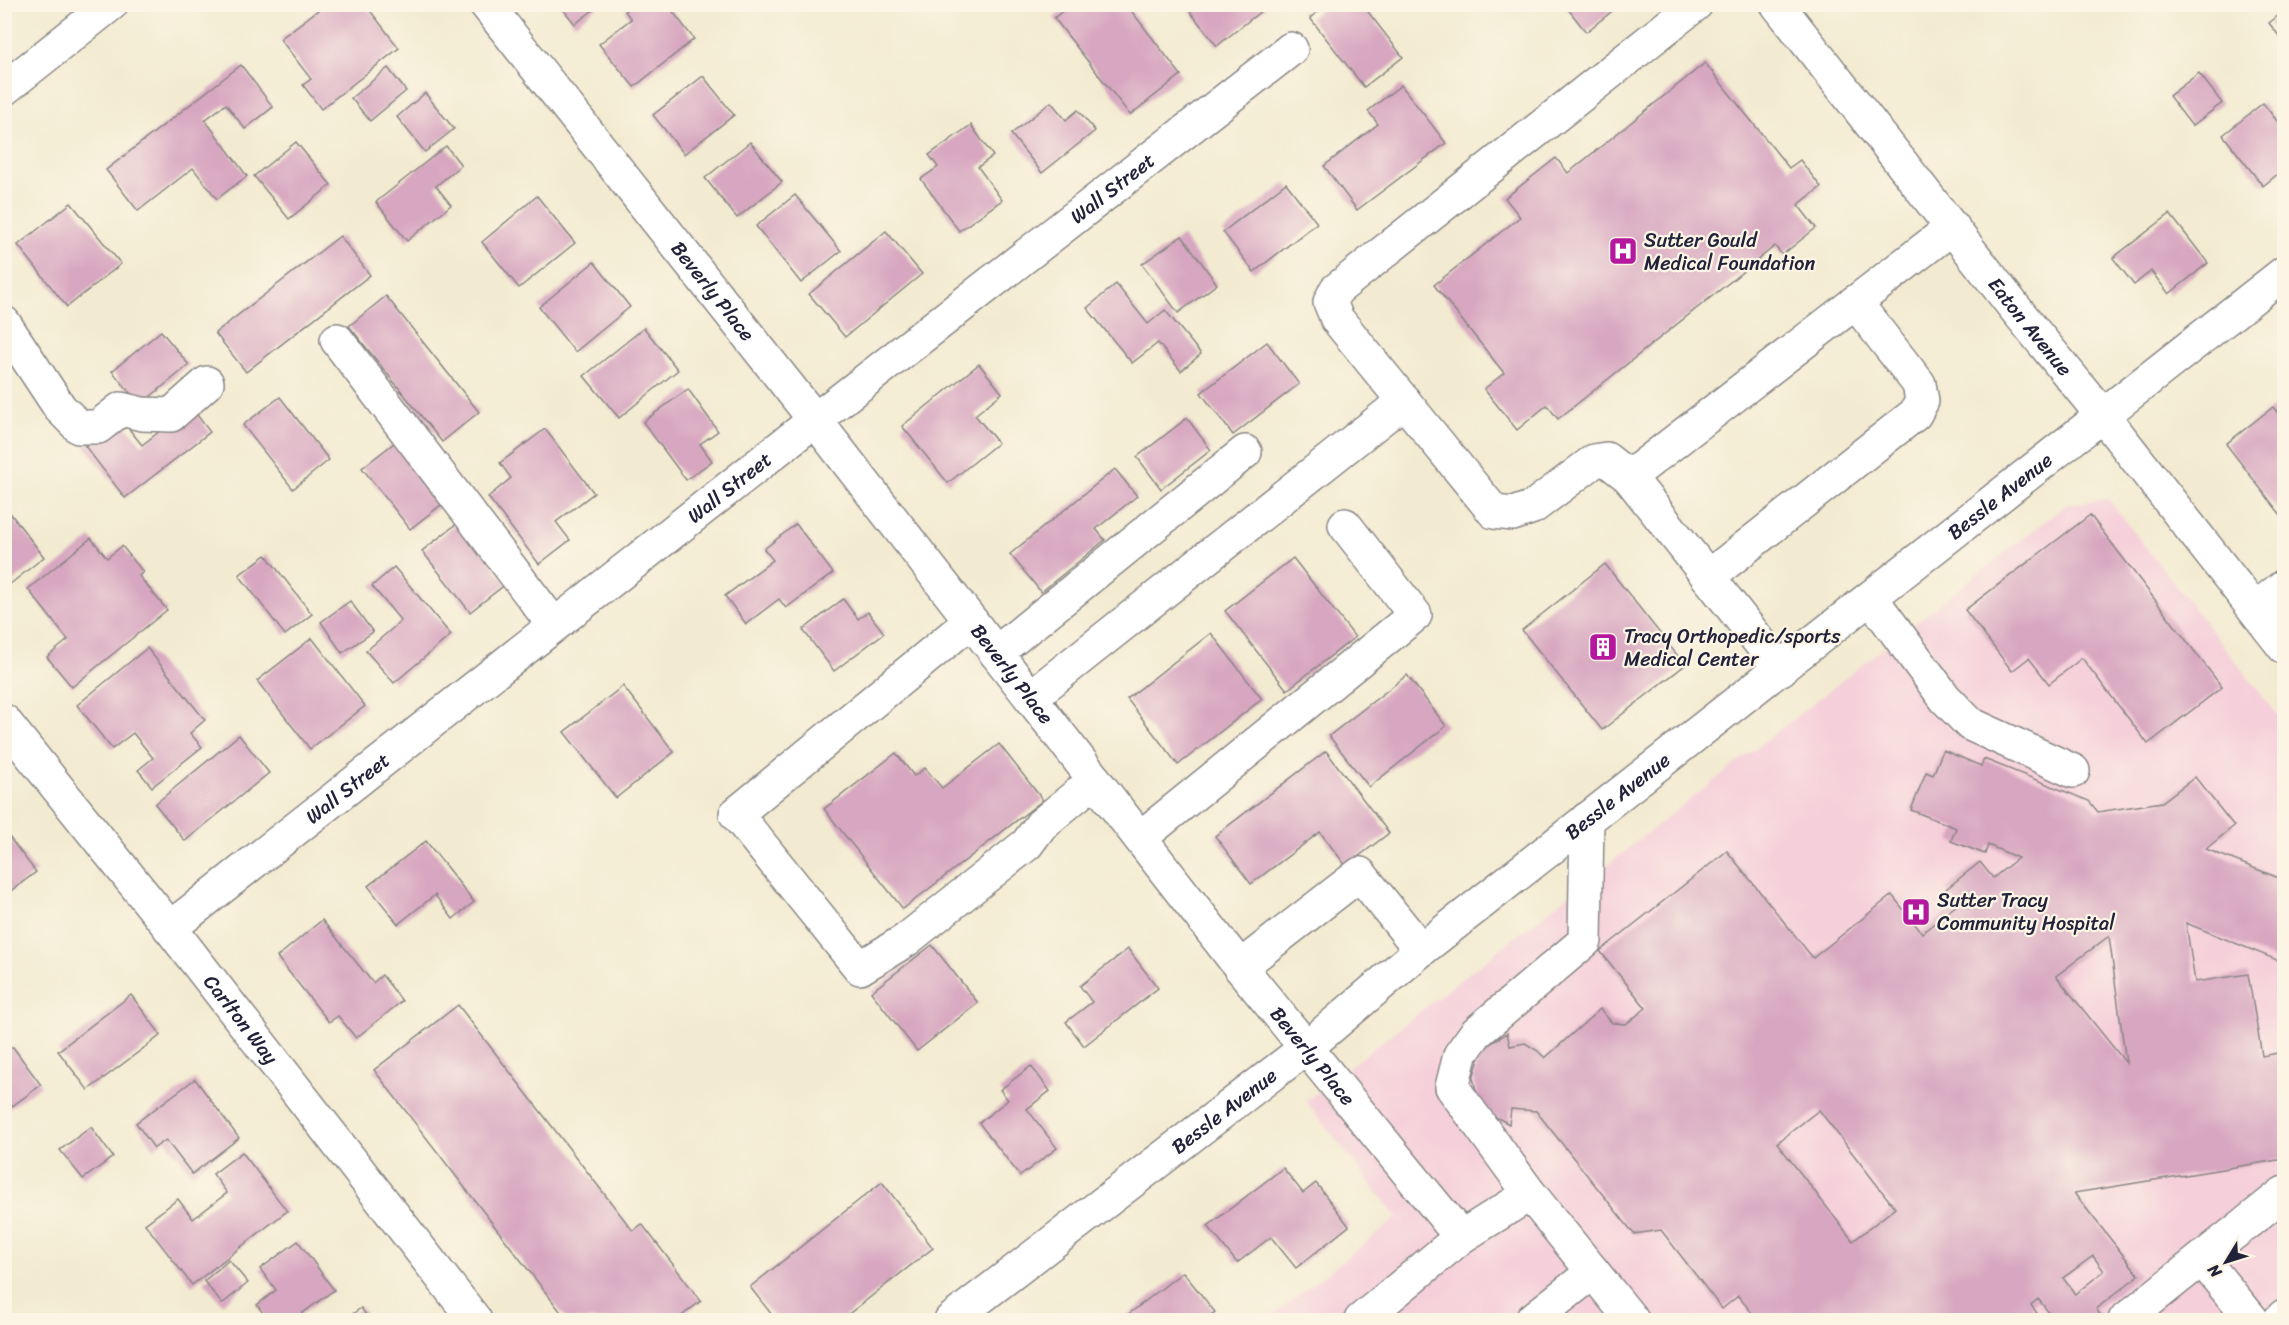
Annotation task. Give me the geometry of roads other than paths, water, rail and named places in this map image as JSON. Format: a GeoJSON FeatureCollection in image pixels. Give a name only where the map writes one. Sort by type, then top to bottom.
{"type":"FeatureCollection","features":[{"type":"Feature","properties":{"kind":"street"},"geometry":{"type":"LineString","coordinates":[[4,89],[111,4]]}},
{"type":"Feature","properties":{"kind":"street","name":"Beverly Place"},"geometry":{"type":"LineString","coordinates":[[486,4],[1240,967],[1461,1237]]}},
{"type":"Feature","properties":{"kind":"street"},"geometry":{"type":"LineString","coordinates":[[1696,4],[1336,290],[1330,302],[1337,319],[1494,512],[1513,514],[1533,507],[1594,461],[1606,459],[1629,477],[1781,669]]}},
{"type":"Feature","properties":{"kind":"street","name":"Eaton Avenue"},"geometry":{"type":"LineString","coordinates":[[1777,4],[2284,647]]}},
{"type":"Feature","properties":{"kind":"street","name":"Wall Street"},"geometry":{"type":"LineString","coordinates":[[170,928],[814,420],[1291,49]]}},
{"type":"Feature","properties":{"kind":"street"},"geometry":{"type":"LineString","coordinates":[[1629,477],[1953,227]]}},
{"type":"Feature","properties":{"kind":"street","name":"Bessle Avenue"},"geometry":{"type":"LineString","coordinates":[[951,1320],[1306,1048],[1422,950],[1587,819],[2284,273]]}},
{"type":"Feature","properties":{"kind":"street"},"geometry":{"type":"LineString","coordinates":[[1708,577],[1915,414],[1922,401],[1919,384],[1854,302]]}},
{"type":"Feature","properties":{"kind":"street"},"geometry":{"type":"LineString","coordinates":[[4,323],[60,408],[79,427],[98,427],[121,409],[142,414],[171,415],[207,383]]}},
{"type":"Feature","properties":{"kind":"street"},"geometry":{"type":"LineString","coordinates":[[337,340],[554,625]]}},
{"type":"Feature","properties":{"kind":"street"},"geometry":{"type":"LineString","coordinates":[[1030,697],[1404,401]]}},
{"type":"Feature","properties":{"kind":"street"},"geometry":{"type":"LineString","coordinates":[[996,653],[1245,452]]}},
{"type":"Feature","properties":{"kind":"street"},"geometry":{"type":"LineString","coordinates":[[1140,838],[1416,615],[1345,525]]}},
{"type":"Feature","properties":{"kind":"street"},"geometry":{"type":"LineString","coordinates":[[2255,609],[2284,586]]}},
{"type":"Feature","properties":{"kind":"street"},"geometry":{"type":"LineString","coordinates":[[1871,598],[1945,698],[1970,724],[2073,771]]}},
{"type":"Feature","properties":{"kind":"street"},"geometry":{"type":"LineString","coordinates":[[971,621],[736,813],[860,968],[906,940],[1027,843],[1041,825],[1095,780]]}},
{"type":"Feature","properties":{"kind":"street","name":"Carlton Way"},"geometry":{"type":"LineString","coordinates":[[4,720],[170,928],[475,1320]]}},
{"type":"Feature","properties":{"kind":"street"},"geometry":{"type":"LineString","coordinates":[[1587,819],[1585,941],[1476,1033],[1460,1055],[1452,1087],[1530,1194],[1632,1320]]}},
{"type":"Feature","properties":{"kind":"street"},"geometry":{"type":"LineString","coordinates":[[1240,967],[1360,874],[1422,950]]}},
{"type":"Feature","properties":{"kind":"street"},"geometry":{"type":"LineString","coordinates":[[2125,1320],[2284,1193]]}},
{"type":"Feature","properties":{"kind":"street"},"geometry":{"type":"LineString","coordinates":[[1360,1320],[1461,1237],[1530,1194]]}},
{"type":"Feature","properties":{"kind":"street"},"geometry":{"type":"LineString","coordinates":[[2202,1259],[2252,1320]]}},
{"type":"Feature","properties":{"kind":"street"},"geometry":{"type":"LineString","coordinates":[[1532,1320],[1593,1272]]}},
{"type":"Feature","properties":{"kind":"street"},"geometry":{"type":"LineString","coordinates":[[2280,1320],[2284,1316]]}},
{"type":"Feature","properties":{"kind":"place","name":"Sutter Gould Medical Foundation"},"geometry":{"type":"Point","coordinates":[1623,251]}},
{"type":"Feature","properties":{"kind":"place","name":"Tracy Orthopedic/sports Medical Center"},"geometry":{"type":"Point","coordinates":[1603,647]}},
{"type":"Feature","properties":{"kind":"place","name":"Sutter Tracy Community Hospital"},"geometry":{"type":"Point","coordinates":[1916,912]}}]}
